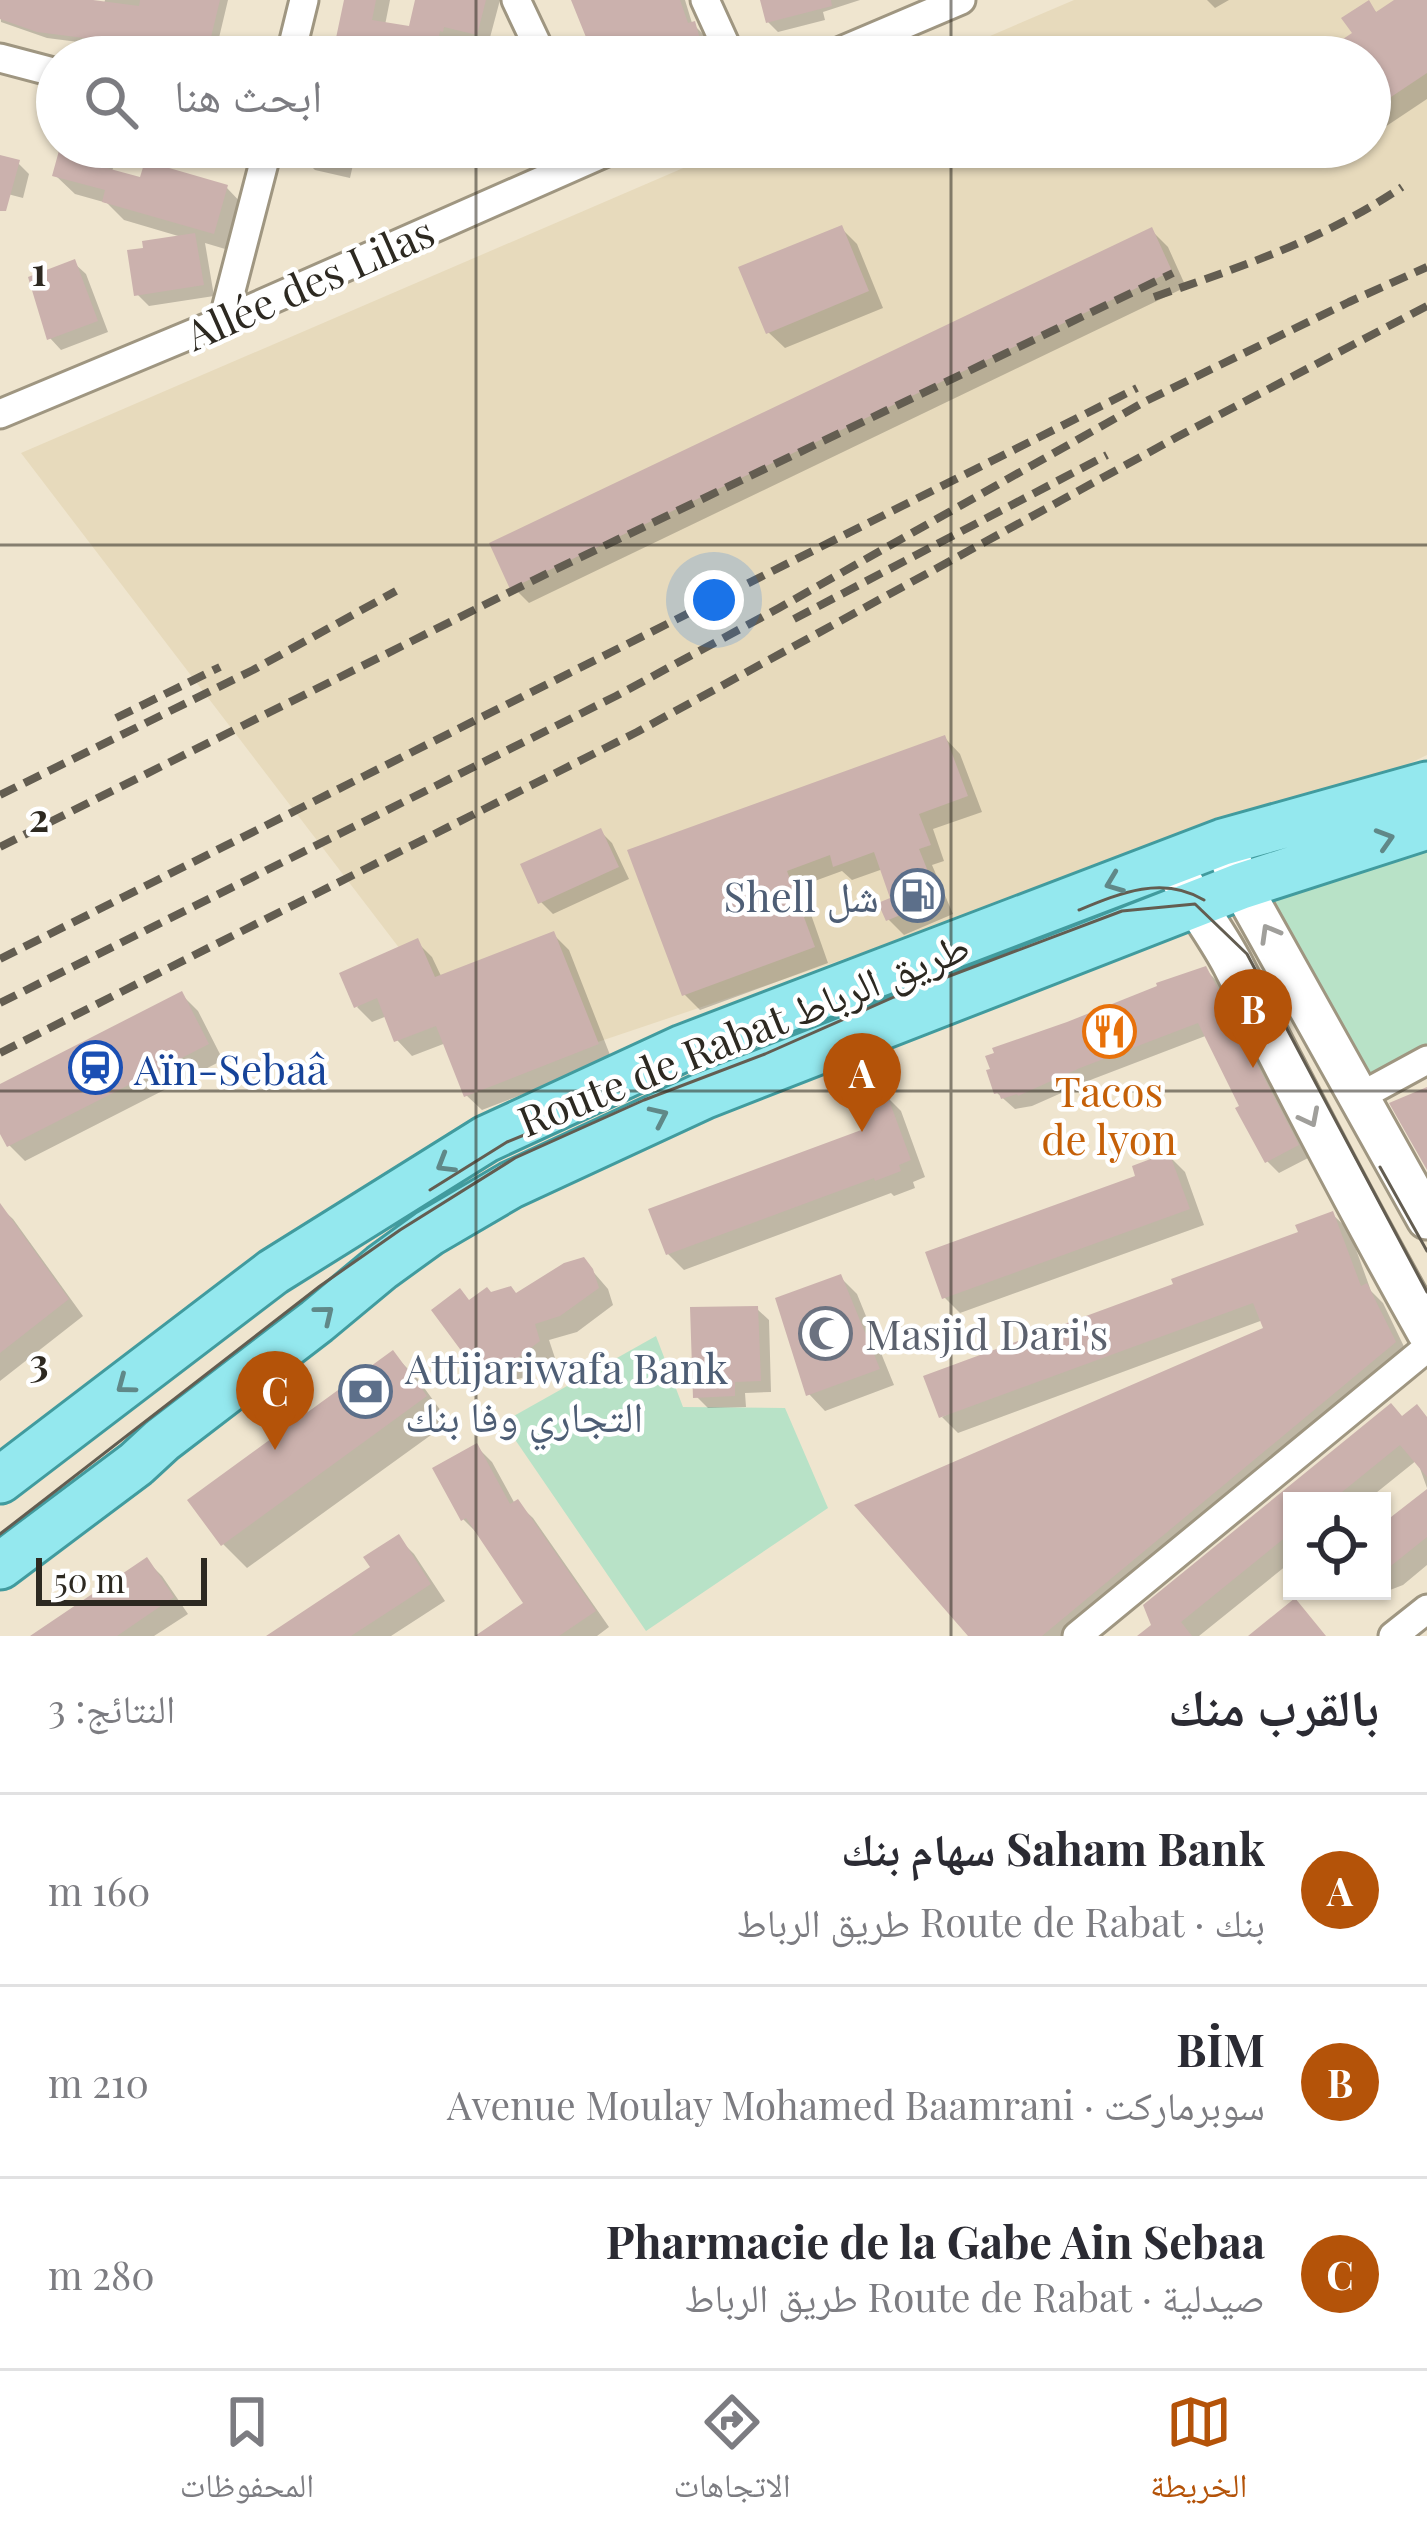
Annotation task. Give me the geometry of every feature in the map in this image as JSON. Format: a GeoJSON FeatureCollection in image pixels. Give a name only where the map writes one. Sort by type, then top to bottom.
{"type":"FeatureCollection","features":[{"type":"Feature","properties":{"kind":"main road","name":"Route de Rabat طريق الرباط"},"geometry":{"type":"LineString","coordinates":[[0,1480],[273,1272],[486,1139],[682,1048],[1223,842],[1427,785]]}},
{"type":"Feature","properties":{"kind":"main road","name":"Route de Rabat طريق الرباط"},"geometry":{"type":"LineString","coordinates":[[0,1565],[136,1464],[382,1268],[429,1233],[511,1184],[703,1096],[1241,886],[1427,826]]}},
{"type":"Feature","properties":{"kind":"street"},"geometry":{"type":"LineString","coordinates":[[295,36],[304,0]]}},
{"type":"Feature","properties":{"kind":"street"},"geometry":{"type":"LineString","coordinates":[[516,0],[533,36]]}},
{"type":"Feature","properties":{"kind":"street"},"geometry":{"type":"LineString","coordinates":[[706,0],[722,36]]}},
{"type":"Feature","properties":{"kind":"street"},"geometry":{"type":"LineString","coordinates":[[876,36],[961,0]]}},
{"type":"Feature","properties":{"kind":"street"},"geometry":{"type":"LineString","coordinates":[[0,58],[36,67]]}},
{"type":"Feature","properties":{"kind":"street"},"geometry":{"type":"LineString","coordinates":[[223,320],[263,168]]}},
{"type":"Feature","properties":{"kind":"street","name":"Allée des Lilas"},"geometry":{"type":"LineString","coordinates":[[0,414],[223,320],[553,168]]}},
{"type":"Feature","properties":{"kind":"street"},"geometry":{"type":"LineString","coordinates":[[1223,842],[1241,886],[1427,1219]]}},
{"type":"Feature","properties":{"kind":"street"},"geometry":{"type":"LineString","coordinates":[[1173,861],[1185,892],[1225,950],[1337,1170],[1427,1332]]}},
{"type":"Feature","properties":{"kind":"street"},"geometry":{"type":"LineString","coordinates":[[1359,1096],[1427,1060]]}},
{"type":"Feature","properties":{"kind":"street"},"geometry":{"type":"LineString","coordinates":[[1077,1636],[1427,1348]]}},
{"type":"Feature","properties":{"kind":"street"},"geometry":{"type":"LineString","coordinates":[[1394,1636],[1427,1609]]}},
{"type":"Feature","properties":{"kind":"shaded area"},"geometry":{"type":"Polygon","coordinates":[[[1074,0],[1427,0],[1427,755],[1375,780],[497,1076],[21,453],[683,168],[1391,168],[1391,36],[990,36],[1074,0]]]}},
{"type":"Feature","properties":{"kind":"green space"},"geometry":{"type":"Polygon","coordinates":[[[1427,840],[1427,1059],[1358,1094],[1252,889],[1427,840]]]}},
{"type":"Feature","properties":{"kind":"green space"},"geometry":{"type":"Polygon","coordinates":[[[656,1336],[683,1407],[785,1408],[828,1508],[646,1631],[503,1422],[656,1336]]]}},
{"type":"Feature","properties":{"kind":"building"},"geometry":{"type":"Polygon","coordinates":[[[0,0],[93,0],[139,6],[140,0],[220,0],[211,36],[68,36],[37,32],[0,19],[0,0]]]}},
{"type":"Feature","properties":{"kind":"building"},"geometry":{"type":"Polygon","coordinates":[[[344,0],[376,0],[372,20],[409,26],[415,0],[486,0],[477,35],[444,27],[439,36],[336,36],[344,0]]]}},
{"type":"Feature","properties":{"kind":"building"},"geometry":{"type":"Polygon","coordinates":[[[571,0],[680,0],[688,23],[695,21],[699,36],[586,36],[571,0]]]}},
{"type":"Feature","properties":{"kind":"building"},"geometry":{"type":"Polygon","coordinates":[[[760,0],[831,0],[832,6],[766,23],[760,0]]]}},
{"type":"Feature","properties":{"kind":"building"},"geometry":{"type":"Polygon","coordinates":[[[1369,0],[1376,12],[1394,0],[1427,0],[1427,73],[1391,97],[1391,36],[1348,36],[1352,33],[1341,18],[1369,0]]]}},
{"type":"Feature","properties":{"kind":"building"},"geometry":{"type":"Polygon","coordinates":[[[0,155],[20,160],[6,211],[0,211],[0,155]]]}},
{"type":"Feature","properties":{"kind":"building"},"geometry":{"type":"Polygon","coordinates":[[[54,168],[107,168],[140,177],[143,168],[169,168],[228,185],[214,234],[102,202],[105,190],[52,176],[54,168]]]}},
{"type":"Feature","properties":{"kind":"building"},"geometry":{"type":"Polygon","coordinates":[[[842,225],[869,291],[766,334],[738,267],[842,225]]]}},
{"type":"Feature","properties":{"kind":"building"},"geometry":{"type":"Polygon","coordinates":[[[1152,227],[1172,271],[510,589],[489,543],[1152,227]]]}},
{"type":"Feature","properties":{"kind":"building"},"geometry":{"type":"Polygon","coordinates":[[[195,233],[204,285],[134,296],[127,250],[143,248],[142,241],[195,233]]]}},
{"type":"Feature","properties":{"kind":"building"},"geometry":{"type":"Polygon","coordinates":[[[75,259],[98,321],[47,340],[28,277],[75,259]]]}},
{"type":"Feature","properties":{"kind":"building"},"geometry":{"type":"Polygon","coordinates":[[[945,735],[968,796],[919,814],[931,845],[919,849],[939,899],[886,921],[878,903],[890,898],[874,852],[833,867],[830,855],[787,871],[815,947],[682,996],[627,850],[945,735]]]}},
{"type":"Feature","properties":{"kind":"building"},"geometry":{"type":"Polygon","coordinates":[[[601,828],[619,867],[538,904],[520,864],[601,828]]]}},
{"type":"Feature","properties":{"kind":"building"},"geometry":{"type":"Polygon","coordinates":[[[554,931],[599,1044],[464,1097],[436,1026],[394,1042],[377,998],[354,1008],[339,973],[418,938],[435,977],[554,931]]]}},
{"type":"Feature","properties":{"kind":"building"},"geometry":{"type":"Polygon","coordinates":[[[1206,966],[1299,1145],[1265,1163],[1198,1023],[1018,1096],[1001,1099],[999,1093],[994,1094],[985,1056],[994,1053],[992,1048],[1206,966]]]}},
{"type":"Feature","properties":{"kind":"building"},"geometry":{"type":"Polygon","coordinates":[[[182,991],[209,1044],[7,1147],[0,1134],[0,1084],[182,991]]]}},
{"type":"Feature","properties":{"kind":"building"},"geometry":{"type":"Polygon","coordinates":[[[1427,1087],[1427,1170],[1389,1103],[1427,1087]]]}},
{"type":"Feature","properties":{"kind":"building"},"geometry":{"type":"Polygon","coordinates":[[[886,1092],[911,1160],[899,1165],[901,1171],[666,1255],[648,1209],[864,1129],[854,1103],[886,1092]]]}},
{"type":"Feature","properties":{"kind":"building"},"geometry":{"type":"Polygon","coordinates":[[[1169,1152],[1190,1209],[942,1299],[925,1252],[1135,1176],[1132,1166],[1169,1152]]]}},
{"type":"Feature","properties":{"kind":"building"},"geometry":{"type":"Polygon","coordinates":[[[0,1203],[69,1299],[0,1353],[0,1203]]]}},
{"type":"Feature","properties":{"kind":"building"},"geometry":{"type":"Polygon","coordinates":[[[1333,1211],[1361,1286],[1367,1283],[1396,1342],[1042,1636],[968,1636],[854,1505],[1263,1328],[1253,1303],[939,1418],[923,1376],[1173,1284],[1171,1279],[1298,1232],[1295,1225],[1333,1211]]]}},
{"type":"Feature","properties":{"kind":"building"},"geometry":{"type":"Polygon","coordinates":[[[584,1257],[599,1288],[560,1316],[535,1324],[540,1341],[515,1360],[477,1372],[431,1310],[460,1288],[469,1300],[487,1287],[491,1292],[511,1286],[516,1293],[564,1263],[584,1257]]]}},
{"type":"Feature","properties":{"kind":"building","name":"Masjid Dari's"},"geometry":{"type":"Polygon","coordinates":[[[841,1274],[880,1369],[806,1396],[775,1298],[841,1274]]]}},
{"type":"Feature","properties":{"kind":"building"},"geometry":{"type":"Polygon","coordinates":[[[758,1306],[761,1381],[735,1382],[735,1396],[693,1398],[690,1307],[758,1306]]]}},
{"type":"Feature","properties":{"kind":"building"},"geometry":{"type":"Polygon","coordinates":[[[393,1350],[427,1396],[221,1546],[187,1500],[393,1350]]]}},
{"type":"Feature","properties":{"kind":"building"},"geometry":{"type":"Polygon","coordinates":[[[1391,1403],[1402,1416],[1417,1404],[1427,1417],[1427,1477],[1400,1445],[1342,1492],[1283,1492],[1283,1539],[1181,1622],[1192,1636],[1137,1636],[1151,1625],[1143,1605],[1391,1403]]]}},
{"type":"Feature","properties":{"kind":"building"},"geometry":{"type":"Polygon","coordinates":[[[477,1443],[510,1504],[518,1499],[596,1611],[559,1636],[475,1636],[523,1603],[466,1518],[461,1521],[432,1468],[477,1443]]]}},
{"type":"Feature","properties":{"kind":"building"},"geometry":{"type":"Polygon","coordinates":[[[1427,1489],[1427,1537],[1391,1566],[1391,1517],[1427,1489]]]}},
{"type":"Feature","properties":{"kind":"building"},"geometry":{"type":"Polygon","coordinates":[[[399,1534],[431,1584],[351,1636],[266,1636],[370,1567],[363,1557],[399,1534]]]}},
{"type":"Feature","properties":{"kind":"building"},"geometry":{"type":"Polygon","coordinates":[[[147,1557],[174,1597],[117,1636],[30,1636],[147,1557]]]}},
{"type":"Feature","properties":{"kind":"building"},"geometry":{"type":"Polygon","coordinates":[[[1297,1600],[1326,1636],[1248,1636],[1297,1600]]]}},
{"type":"Feature","properties":{"kind":"tram line"},"geometry":{"type":"LineString","coordinates":[[1079,910],[1142,889],[1173,889],[1204,900]]}},
{"type":"Feature","properties":{"kind":"tram line"},"geometry":{"type":"LineString","coordinates":[[0,1534],[320,1286],[515,1158],[894,997],[1122,911],[1195,904],[1247,954],[1427,1292]]}},
{"type":"Feature","properties":{"kind":"tram line"},"geometry":{"type":"LineString","coordinates":[[430,1190],[507,1142],[551,1124]]}},
{"type":"Feature","properties":{"kind":"tram line"},"geometry":{"type":"LineString","coordinates":[[1380,1167],[1427,1251]]}},
{"type":"Feature","properties":{"kind":"railway"},"geometry":{"type":"LineString","coordinates":[[1154,297],[1312,237],[1402,187]]}},
{"type":"Feature","properties":{"kind":"railway"},"geometry":{"type":"LineString","coordinates":[[0,1003],[616,696],[1146,401],[1427,267]]}},
{"type":"Feature","properties":{"kind":"railway"},"geometry":{"type":"LineString","coordinates":[[0,847],[550,572],[1173,273]]}},
{"type":"Feature","properties":{"kind":"railway"},"geometry":{"type":"LineString","coordinates":[[0,1053],[637,732],[1427,306]]}},
{"type":"Feature","properties":{"kind":"railway"},"geometry":{"type":"LineString","coordinates":[[0,959],[1137,388]]}},
{"type":"Feature","properties":{"kind":"railway"},"geometry":{"type":"LineString","coordinates":[[794,619],[1107,455]]}},
{"type":"Feature","properties":{"kind":"railway"},"geometry":{"type":"LineString","coordinates":[[0,795],[253,670],[396,591]]}},
{"type":"Feature","properties":{"kind":"railway"},"geometry":{"type":"LineString","coordinates":[[116,718],[220,667]]}},
{"type":"Feature","properties":{"kind":"place","name":"Shell شل"},"geometry":{"type":"Point","coordinates":[918,895]}},
{"type":"Feature","properties":{"kind":"place","name":"Tacos de lyon"},"geometry":{"type":"Point","coordinates":[1109,1031]}},
{"type":"Feature","properties":{"kind":"place","name":"Aïn-Sebaâ"},"geometry":{"type":"Point","coordinates":[95,1068]}},
{"type":"Feature","properties":{"kind":"place","name":"BİM"},"geometry":{"type":"Point","coordinates":[1253,1068]}},
{"type":"Feature","properties":{"kind":"place","name":"Saham Bank سهام بنك"},"geometry":{"type":"Point","coordinates":[862,1132]}},
{"type":"Feature","properties":{"kind":"place","name":"Masjid Dari's"},"geometry":{"type":"Point","coordinates":[826,1333]}},
{"type":"Feature","properties":{"kind":"place","name":"Attijariwafa Bank التجاري وفا بنك"},"geometry":{"type":"Point","coordinates":[366,1391]}},
{"type":"Feature","properties":{"kind":"place","name":"Pharmacie de la Gabe Ain Sebaa"},"geometry":{"type":"Point","coordinates":[275,1450]}}]}
